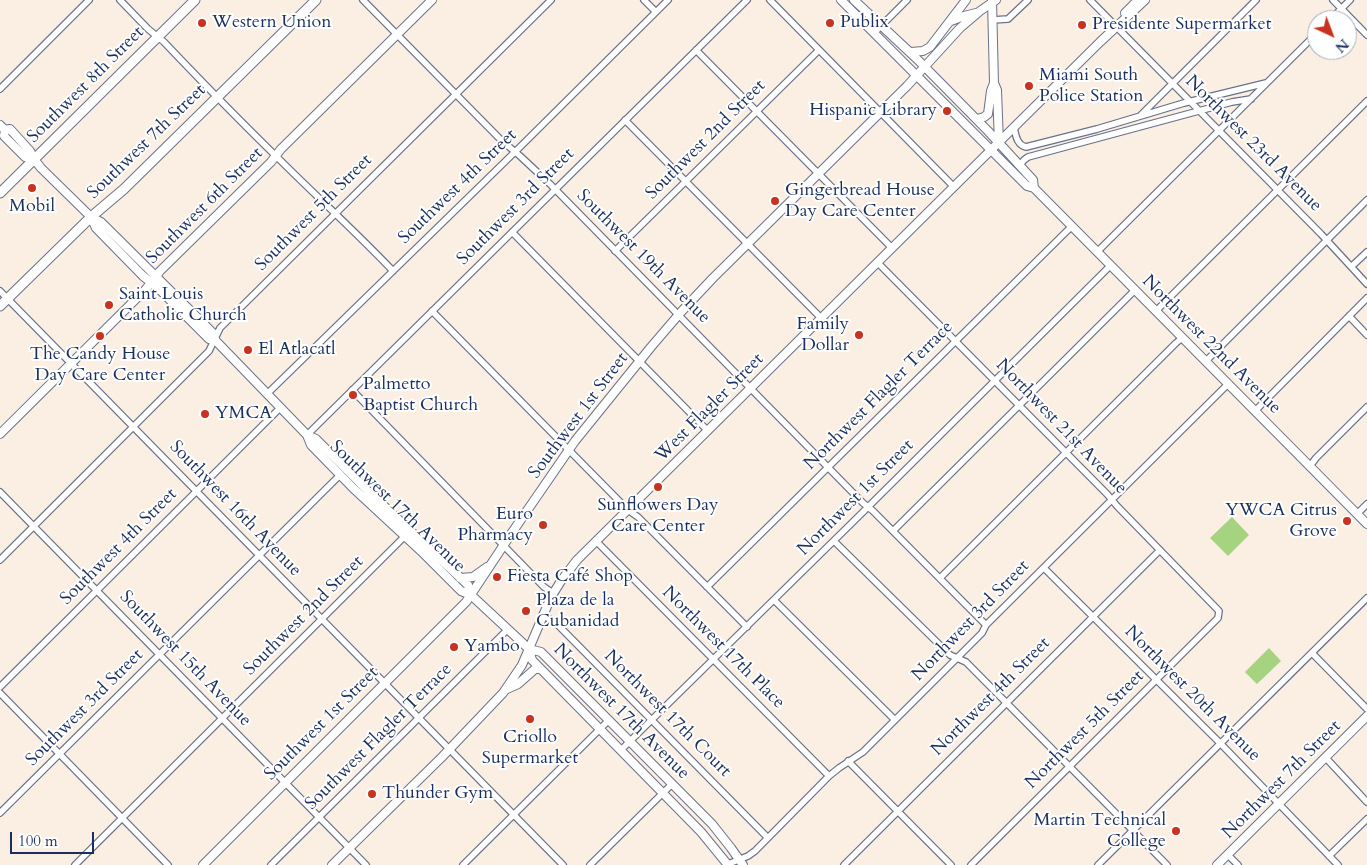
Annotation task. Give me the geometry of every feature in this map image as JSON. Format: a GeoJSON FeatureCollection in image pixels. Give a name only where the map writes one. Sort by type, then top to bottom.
{"type":"FeatureCollection","features":[{"type":"Feature","properties":{"kind":"main road","name":"Southwest 8th Street"},"geometry":{"type":"LineString","coordinates":[[0,193],[195,0]]}},
{"type":"Feature","properties":{"kind":"main road","name":"Southwest 7th Street"},"geometry":{"type":"LineString","coordinates":[[0,306],[91,217],[124,189],[316,0]]}},
{"type":"Feature","properties":{"kind":"main road","name":"Southwest 6th Street"},"geometry":{"type":"LineString","coordinates":[[0,434],[432,0]]}},
{"type":"Feature","properties":{"kind":"main road","name":"Northwest 22nd Avenue"},"geometry":{"type":"LineString","coordinates":[[841,0],[1027,186],[1034,188],[1367,524]]}},
{"type":"Feature","properties":{"kind":"main road","name":"Northwest 22nd Avenue"},"geometry":{"type":"LineString","coordinates":[[854,0],[911,52],[977,119],[1033,180],[1034,188]]}},
{"type":"Feature","properties":{"kind":"main road"},"geometry":{"type":"LineString","coordinates":[[911,52],[921,52],[927,49],[966,0]]}},
{"type":"Feature","properties":{"kind":"main road"},"geometry":{"type":"LineString","coordinates":[[1117,28],[1122,16],[1138,0]]}},
{"type":"Feature","properties":{"kind":"main road","name":"West Flagler Street"},"geometry":{"type":"LineString","coordinates":[[332,865],[497,701],[521,667],[553,593],[570,569],[596,541],[1100,42],[1145,0]]}},
{"type":"Feature","properties":{"kind":"main road"},"geometry":{"type":"LineString","coordinates":[[977,119],[988,114],[990,92],[994,83],[993,1]]}},
{"type":"Feature","properties":{"kind":"main road","name":"Southwest 1st Street"},"geometry":{"type":"LineString","coordinates":[[203,865],[472,595],[503,545],[569,450],[678,315],[917,76],[954,33],[993,1]]}},
{"type":"Feature","properties":{"kind":"main road"},"geometry":{"type":"LineString","coordinates":[[950,22],[978,13]]}},
{"type":"Feature","properties":{"kind":"main road"},"geometry":{"type":"LineString","coordinates":[[994,83],[998,90],[999,142]]}},
{"type":"Feature","properties":{"kind":"main road","name":"Southwest 17th Avenue"},"geometry":{"type":"LineString","coordinates":[[2,128],[10,129],[30,151],[34,160],[91,217],[96,228],[214,334],[215,340],[307,435],[311,445],[340,476],[462,591],[472,595]]}},
{"type":"Feature","properties":{"kind":"main road","name":"Southwest 17th Avenue"},"geometry":{"type":"LineString","coordinates":[[307,435],[316,439],[352,476],[468,585],[472,595],[529,649]]}},
{"type":"Feature","properties":{"kind":"main road"},"geometry":{"type":"LineString","coordinates":[[340,476],[344,474],[352,476]]}},
{"type":"Feature","properties":{"kind":"main road"},"geometry":{"type":"LineString","coordinates":[[404,536],[406,527]]}},
{"type":"Feature","properties":{"kind":"main road"},"geometry":{"type":"LineString","coordinates":[[460,578],[473,577],[491,564]]}},
{"type":"Feature","properties":{"kind":"main road","name":"Northwest 17th Avenue"},"geometry":{"type":"LineString","coordinates":[[727,865],[706,837],[540,669],[532,660],[529,649],[541,652],[630,741],[712,824],[742,862]]}},
{"type":"Feature","properties":{"kind":"main road"},"geometry":{"type":"LineString","coordinates":[[507,688],[518,684],[535,669],[540,669]]}},
{"type":"Feature","properties":{"kind":"main road","name":"Northwest 7th Street"},"geometry":{"type":"LineString","coordinates":[[1218,865],[1367,716]]}},
{"type":"Feature","properties":{"kind":"street"},"geometry":{"type":"LineString","coordinates":[[0,88],[89,0]]}},
{"type":"Feature","properties":{"kind":"street"},"geometry":{"type":"LineString","coordinates":[[120,0],[393,271]]}},
{"type":"Feature","properties":{"kind":"street","name":"Southwest 19th Avenue"},"geometry":{"type":"LineString","coordinates":[[363,0],[501,140],[555,190],[986,625]]}},
{"type":"Feature","properties":{"kind":"street","name":"Southwest 5th Street"},"geometry":{"type":"LineString","coordinates":[[0,560],[209,351],[220,328],[552,0]]}},
{"type":"Feature","properties":{"kind":"street"},"geometry":{"type":"LineString","coordinates":[[644,0],[656,12]]}},
{"type":"Feature","properties":{"kind":"street","name":"Southwest 4th Street"},"geometry":{"type":"LineString","coordinates":[[268,394],[668,0]]}},
{"type":"Feature","properties":{"kind":"street","name":"Southwest 3rd Street"},"geometry":{"type":"LineString","coordinates":[[307,435],[746,0]]}},
{"type":"Feature","properties":{"kind":"street"},"geometry":{"type":"LineString","coordinates":[[770,0],[954,187]]}},
{"type":"Feature","properties":{"kind":"street"},"geometry":{"type":"LineString","coordinates":[[874,33],[907,0]]}},
{"type":"Feature","properties":{"kind":"street"},"geometry":{"type":"LineString","coordinates":[[992,20],[1008,19],[1028,0]]}},
{"type":"Feature","properties":{"kind":"street","name":"Northwest 23rd Avenue"},"geometry":{"type":"LineString","coordinates":[[1090,0],[1327,240],[1367,284]]}},
{"type":"Feature","properties":{"kind":"street"},"geometry":{"type":"LineString","coordinates":[[1140,116],[1256,0]]}},
{"type":"Feature","properties":{"kind":"street"},"geometry":{"type":"LineString","coordinates":[[1333,0],[1367,35]]}},
{"type":"Feature","properties":{"kind":"street"},"geometry":{"type":"LineString","coordinates":[[1341,9],[1350,0]]}},
{"type":"Feature","properties":{"kind":"street"},"geometry":{"type":"LineString","coordinates":[[1097,252],[1307,43]]}},
{"type":"Feature","properties":{"kind":"street"},"geometry":{"type":"LineString","coordinates":[[696,50],[892,248]]}},
{"type":"Feature","properties":{"kind":"street","name":"Southwest 2nd Street"},"geometry":{"type":"LineString","coordinates":[[615,251],[819,50]]}},
{"type":"Feature","properties":{"kind":"street"},"geometry":{"type":"LineString","coordinates":[[1014,128],[1018,142],[1021,146],[1026,147],[1190,102],[1268,83]]}},
{"type":"Feature","properties":{"kind":"street"},"geometry":{"type":"LineString","coordinates":[[1019,166],[1028,157],[1232,102],[1251,99]]}},
{"type":"Feature","properties":{"kind":"street"},"geometry":{"type":"LineString","coordinates":[[1156,311],[1367,101]]}},
{"type":"Feature","properties":{"kind":"street"},"geometry":{"type":"LineString","coordinates":[[625,120],[822,319]]}},
{"type":"Feature","properties":{"kind":"street"},"geometry":{"type":"LineString","coordinates":[[1206,361],[1367,200]]}},
{"type":"Feature","properties":{"kind":"street","name":"Northwest Flagler Terrace"},"geometry":{"type":"LineString","coordinates":[[707,587],[1072,226]]}},
{"type":"Feature","properties":{"kind":"street"},"geometry":{"type":"LineString","coordinates":[[512,232],[708,431]]}},
{"type":"Feature","properties":{"kind":"street"},"geometry":{"type":"LineString","coordinates":[[1352,266],[1367,252]]}},
{"type":"Feature","properties":{"kind":"street","name":"Northwest 21st Avenue"},"geometry":{"type":"LineString","coordinates":[[878,263],[1217,608],[1219,614]]}},
{"type":"Feature","properties":{"kind":"street","name":"Northwest 1st Street"},"geometry":{"type":"LineString","coordinates":[[620,750],[834,541],[1111,265]]}},
{"type":"Feature","properties":{"kind":"street"},"geometry":{"type":"LineString","coordinates":[[893,531],[1135,290]]}},
{"type":"Feature","properties":{"kind":"street","name":"Southwest 16th Avenue"},"geometry":{"type":"LineString","coordinates":[[0,291],[563,865]]}},
{"type":"Feature","properties":{"kind":"street"},"geometry":{"type":"LineString","coordinates":[[1255,410],[1367,298]]}},
{"type":"Feature","properties":{"kind":"street"},"geometry":{"type":"LineString","coordinates":[[432,311],[746,627]]}},
{"type":"Feature","properties":{"kind":"street"},"geometry":{"type":"LineString","coordinates":[[1349,316],[1367,334]]}},
{"type":"Feature","properties":{"kind":"street"},"geometry":{"type":"LineString","coordinates":[[940,578],[1182,338]]}},
{"type":"Feature","properties":{"kind":"street","name":"Northwest 3rd Street"},"geometry":{"type":"LineString","coordinates":[[727,865],[742,862],[829,776],[863,752],[982,633],[986,625],[1228,384]]}},
{"type":"Feature","properties":{"kind":"street"},"geometry":{"type":"LineString","coordinates":[[352,390],[544,587],[553,593]]}},
{"type":"Feature","properties":{"kind":"street","name":"Southwest 4th Street"},"geometry":{"type":"LineString","coordinates":[[0,687],[281,407]]}},
{"type":"Feature","properties":{"kind":"street"},"geometry":{"type":"LineString","coordinates":[[1310,466],[1367,407]]}},
{"type":"Feature","properties":{"kind":"street","name":"Southwest 3rd Street"},"geometry":{"type":"LineString","coordinates":[[0,813],[340,476]]}},
{"type":"Feature","properties":{"kind":"street","name":"Southwest 15th Avenue"},"geometry":{"type":"LineString","coordinates":[[0,492],[366,865]]}},
{"type":"Feature","properties":{"kind":"street"},"geometry":{"type":"LineString","coordinates":[[1357,514],[1367,504]]}},
{"type":"Feature","properties":{"kind":"street","name":"Southwest 2nd Street"},"geometry":{"type":"LineString","coordinates":[[75,865],[404,536]]}},
{"type":"Feature","properties":{"kind":"street","name":"Northwest 17th Place"},"geometry":{"type":"LineString","coordinates":[[596,541],[829,776]]}},
{"type":"Feature","properties":{"kind":"street"},"geometry":{"type":"LineString","coordinates":[[834,541],[950,655],[966,662],[1167,865]]}},
{"type":"Feature","properties":{"kind":"street","name":"Northwest 4th Street"},"geometry":{"type":"LineString","coordinates":[[844,865],[1160,550]]}},
{"type":"Feature","properties":{"kind":"street","name":"Northwest 20th Avenue"},"geometry":{"type":"LineString","coordinates":[[1044,568],[1220,743],[1338,865]]}},
{"type":"Feature","properties":{"kind":"street"},"geometry":{"type":"LineString","coordinates":[[1098,865],[1367,598]]}},
{"type":"Feature","properties":{"kind":"street"},"geometry":{"type":"LineString","coordinates":[[774,600],[895,720]]}},
{"type":"Feature","properties":{"kind":"street","name":"Northwest 5th Street"},"geometry":{"type":"LineString","coordinates":[[971,865],[1216,620],[1219,614]]}},
{"type":"Feature","properties":{"kind":"street","name":"Northwest 17th Court"},"geometry":{"type":"LineString","coordinates":[[542,615],[555,622],[768,838]]}},
{"type":"Feature","properties":{"kind":"street","name":"Southwest Flagler Terrace"},"geometry":{"type":"LineString","coordinates":[[271,865],[507,630]]}},
{"type":"Feature","properties":{"kind":"street"},"geometry":{"type":"LineString","coordinates":[[1312,653],[1367,709]]}},
{"type":"Feature","properties":{"kind":"street"},"geometry":{"type":"LineString","coordinates":[[0,693],[168,865]]}},
{"type":"Feature","properties":{"kind":"street"},"geometry":{"type":"LineString","coordinates":[[463,865],[609,720]]}},
{"type":"Feature","properties":{"kind":"street"},"geometry":{"type":"LineString","coordinates":[[1325,758],[1367,802]]}},
{"type":"Feature","properties":{"kind":"street"},"geometry":{"type":"LineString","coordinates":[[848,761],[951,865]]}},
{"type":"Feature","properties":{"kind":"street"},"geometry":{"type":"LineString","coordinates":[[590,865],[672,784]]}},
{"type":"Feature","properties":{"kind":"street"},"geometry":{"type":"LineString","coordinates":[[1329,856],[1367,818]]}},
{"type":"Feature","properties":{"kind":"street"},"geometry":{"type":"LineString","coordinates":[[1228,854],[1238,865]]}},
{"type":"Feature","properties":{"kind":"green space"},"geometry":{"type":"Polygon","coordinates":[[[1232,517],[1249,535],[1228,556],[1210,538],[1232,517]]]}},
{"type":"Feature","properties":{"kind":"green space"},"geometry":{"type":"Polygon","coordinates":[[[1269,648],[1281,661],[1257,684],[1245,672],[1269,648]]]}},
{"type":"Feature","properties":{"kind":"place","name":"Western Union"},"geometry":{"type":"Point","coordinates":[202,23]}},
{"type":"Feature","properties":{"kind":"place","name":"Publix"},"geometry":{"type":"Point","coordinates":[830,23]}},
{"type":"Feature","properties":{"kind":"place","name":"Presidente Supermarket"},"geometry":{"type":"Point","coordinates":[1082,25]}},
{"type":"Feature","properties":{"kind":"place","name":"Miami South Police Station"},"geometry":{"type":"Point","coordinates":[1029,86]}},
{"type":"Feature","properties":{"kind":"place","name":"Hispanic Library"},"geometry":{"type":"Point","coordinates":[947,111]}},
{"type":"Feature","properties":{"kind":"place","name":"Mobil"},"geometry":{"type":"Point","coordinates":[32,188]}},
{"type":"Feature","properties":{"kind":"place","name":"Gingerbread House Day Care Center"},"geometry":{"type":"Point","coordinates":[775,201]}},
{"type":"Feature","properties":{"kind":"place","name":"Saint Louis Catholic Church"},"geometry":{"type":"Point","coordinates":[109,305]}},
{"type":"Feature","properties":{"kind":"place","name":"Family Dollar"},"geometry":{"type":"Point","coordinates":[859,335]}},
{"type":"Feature","properties":{"kind":"place","name":"The Candy House Day Care Center"},"geometry":{"type":"Point","coordinates":[100,336]}},
{"type":"Feature","properties":{"kind":"place","name":"El Atlacatl"},"geometry":{"type":"Point","coordinates":[248,350]}},
{"type":"Feature","properties":{"kind":"place","name":"Palmetto Baptist Church"},"geometry":{"type":"Point","coordinates":[353,395]}},
{"type":"Feature","properties":{"kind":"place","name":"YMCA"},"geometry":{"type":"Point","coordinates":[205,414]}},
{"type":"Feature","properties":{"kind":"place","name":"Sunflowers Day Care Center"},"geometry":{"type":"Point","coordinates":[658,487]}},
{"type":"Feature","properties":{"kind":"place","name":"YWCA Citrus Grove"},"geometry":{"type":"Point","coordinates":[1347,521]}},
{"type":"Feature","properties":{"kind":"place","name":"Euro Pharmacy"},"geometry":{"type":"Point","coordinates":[543,525]}},
{"type":"Feature","properties":{"kind":"place","name":"Fiesta Café Shop"},"geometry":{"type":"Point","coordinates":[497,577]}},
{"type":"Feature","properties":{"kind":"place","name":"Plaza de la Cubanidad"},"geometry":{"type":"Point","coordinates":[526,611]}},
{"type":"Feature","properties":{"kind":"place","name":"Yambo"},"geometry":{"type":"Point","coordinates":[454,647]}},
{"type":"Feature","properties":{"kind":"place","name":"Criollo Supermarket"},"geometry":{"type":"Point","coordinates":[530,719]}},
{"type":"Feature","properties":{"kind":"place","name":"Thunder Gym"},"geometry":{"type":"Point","coordinates":[372,794]}},
{"type":"Feature","properties":{"kind":"place","name":"Martin Technical College"},"geometry":{"type":"Point","coordinates":[1176,831]}}]}
